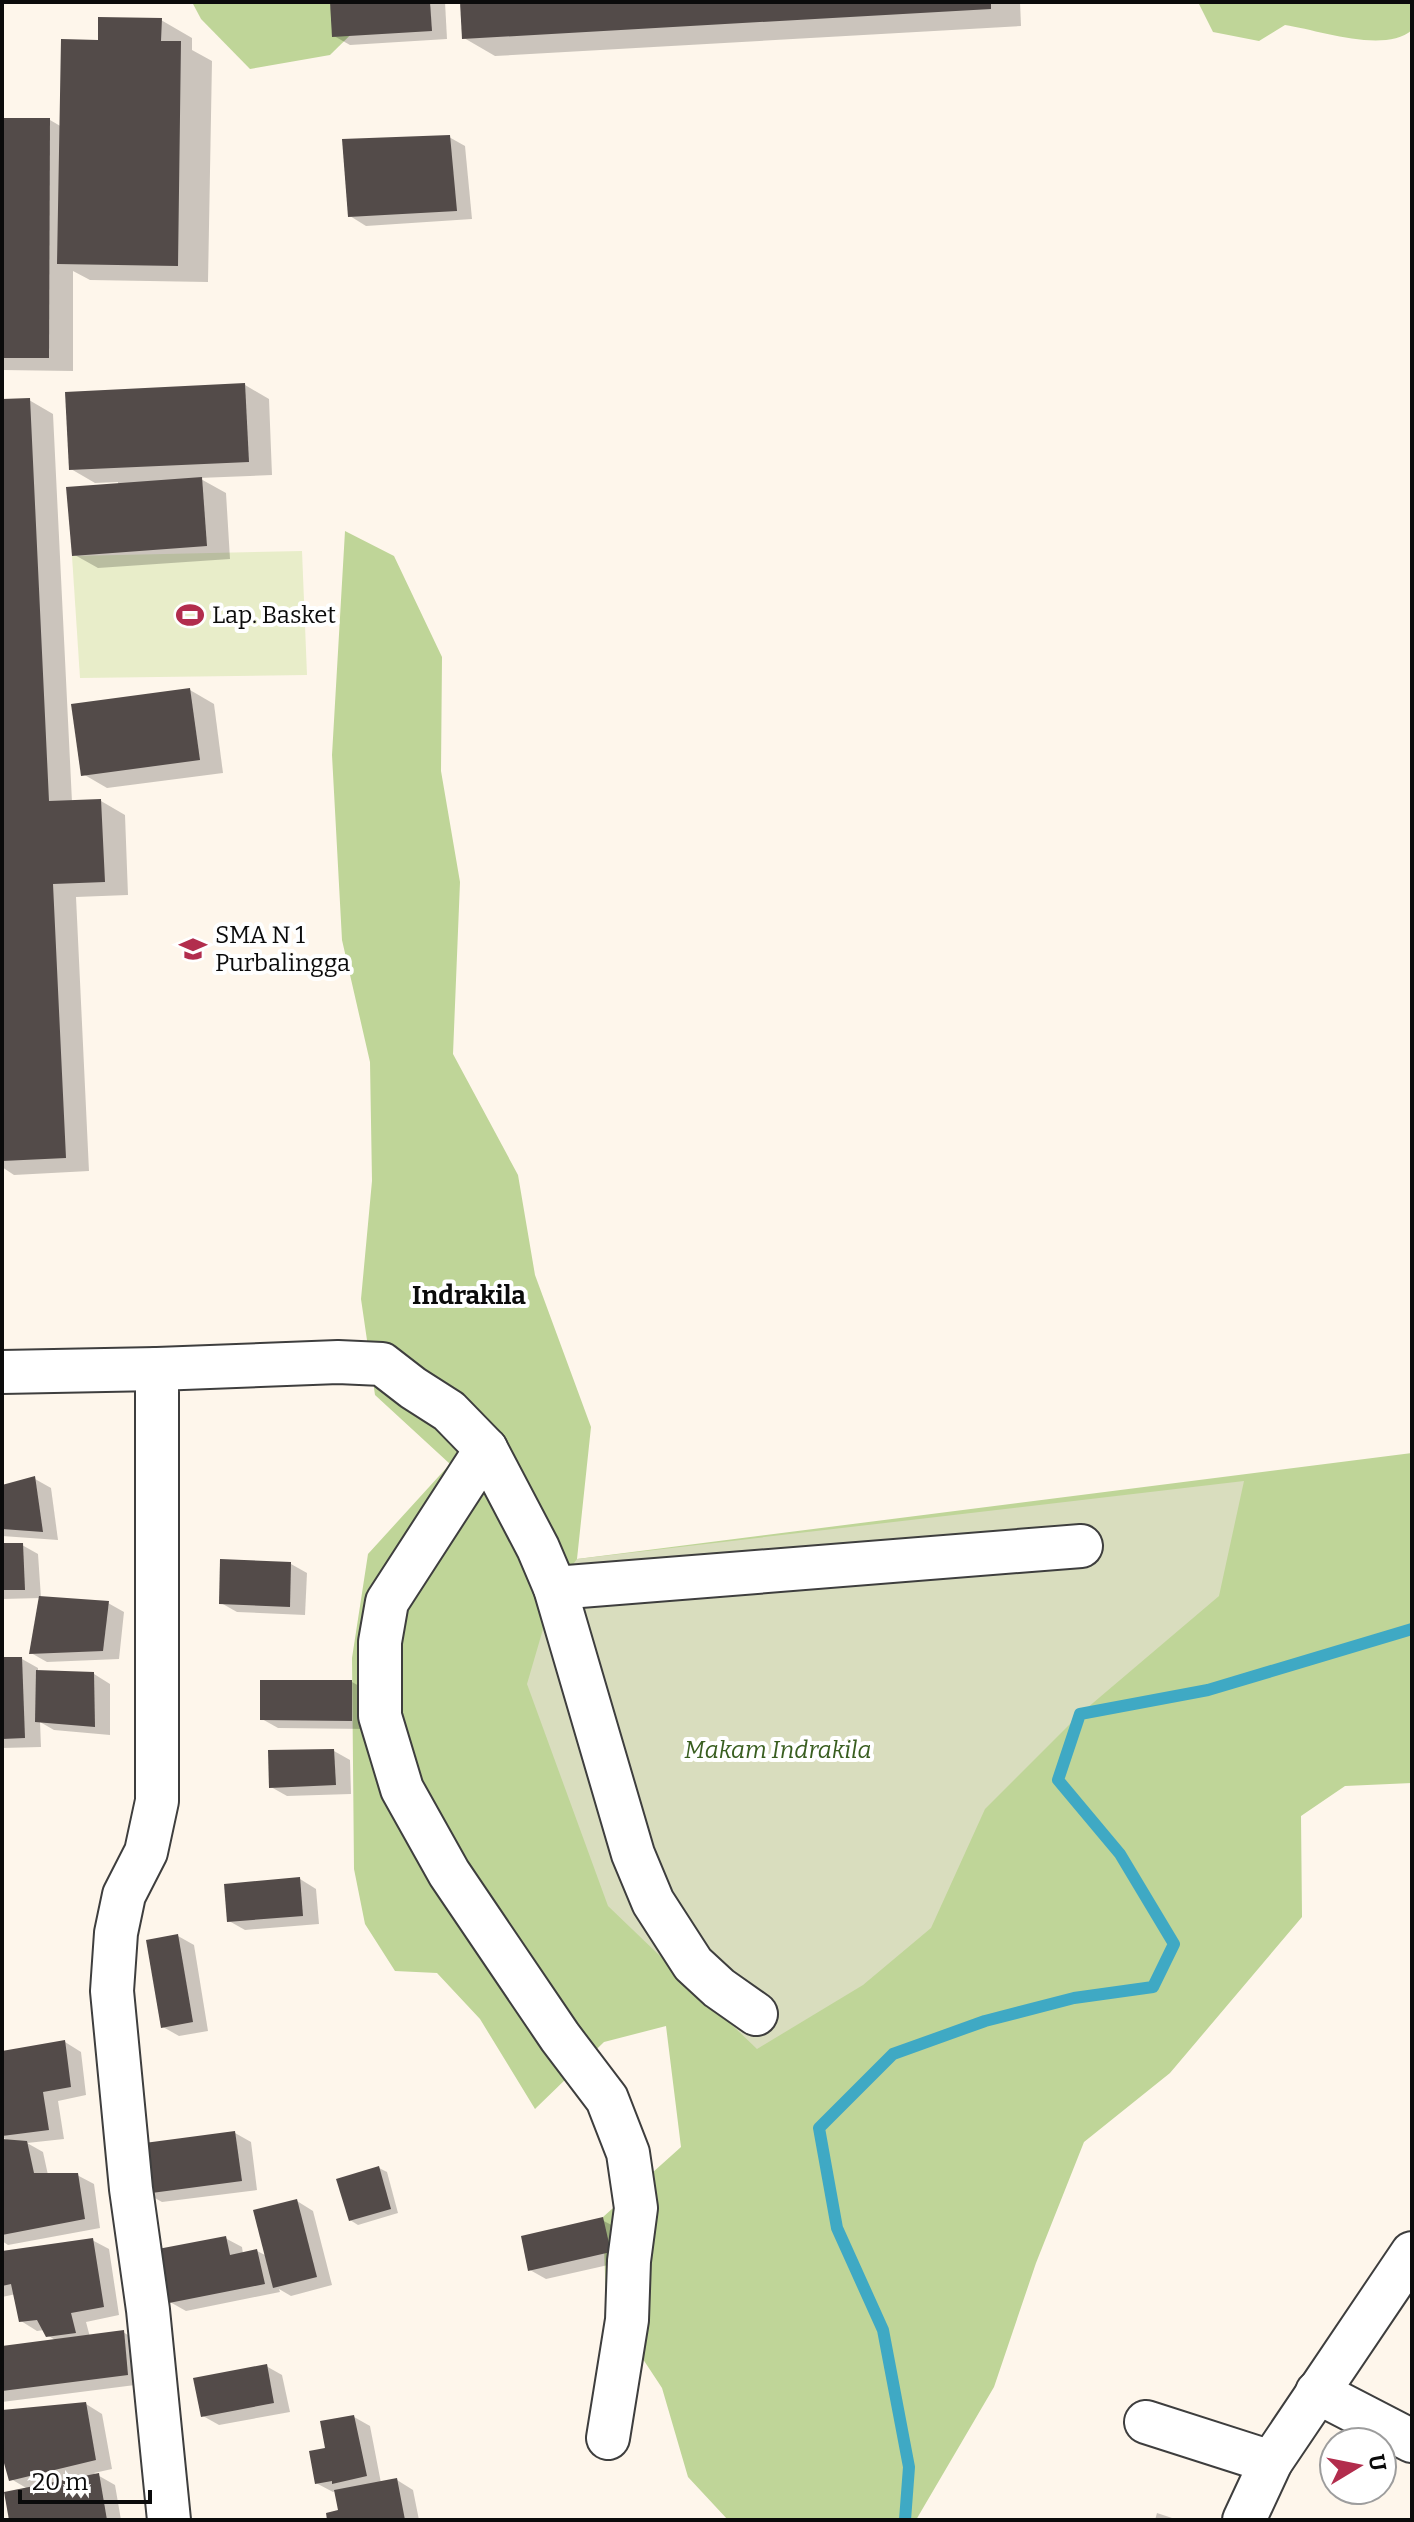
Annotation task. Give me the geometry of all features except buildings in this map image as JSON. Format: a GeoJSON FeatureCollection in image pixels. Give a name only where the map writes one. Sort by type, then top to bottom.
{"type":"FeatureCollection","features":[{"type":"Feature","properties":{"kind":"street"},"geometry":{"type":"LineString","coordinates":[[2,1372],[338,1362],[382,1364],[449,1411],[486,1449],[538,1548],[555,1588],[633,1854],[653,1902],[693,1964],[719,1988],[756,2014]]}},
{"type":"Feature","properties":{"kind":"street"},"geometry":{"type":"LineString","coordinates":[[157,1369],[157,1801],[146,1852],[124,1895],[116,1933],[112,1991],[169,2520]]}},
{"type":"Feature","properties":{"kind":"street"},"geometry":{"type":"LineString","coordinates":[[486,1449],[387,1602],[380,1642],[380,1716],[402,1789],[449,1873],[560,2037],[607,2099],[628,2153],[636,2208],[629,2261],[627,2320],[608,2438]]}},
{"type":"Feature","properties":{"kind":"street"},"geometry":{"type":"LineString","coordinates":[[555,1588],[1081,1546]]}},
{"type":"Feature","properties":{"kind":"street"},"geometry":{"type":"LineString","coordinates":[[1244,2520],[1271,2462],[1412,2253]]}},
{"type":"Feature","properties":{"kind":"street"},"geometry":{"type":"LineString","coordinates":[[1317,2392],[1412,2441]]}},
{"type":"Feature","properties":{"kind":"street"},"geometry":{"type":"LineString","coordinates":[[1146,2422],[1271,2462]]}},
{"type":"Feature","properties":{"kind":"green space"},"geometry":{"type":"Polygon","coordinates":[[[192,2],[384,2],[330,55],[250,69],[201,19],[192,2]]]}},
{"type":"Feature","properties":{"kind":"green space"},"geometry":{"type":"Polygon","coordinates":[[[1198,2],[1412,2],[1412,30],[1400,37],[1368,40],[1285,25],[1259,41],[1213,32],[1198,2]]]}},
{"type":"Feature","properties":{"kind":"green space"},"geometry":{"type":"Polygon","coordinates":[[[345,531],[394,556],[442,657],[441,771],[460,882],[453,1054],[518,1175],[535,1275],[591,1427],[577,1559],[1412,1453],[1412,1783],[1345,1786],[1301,1816],[1302,1917],[1170,2073],[1084,2142],[1036,2263],[994,2387],[916,2520],[728,2520],[688,2477],[662,2388],[606,2303],[603,2217],[681,2147],[666,2026],[604,2042],[535,2109],[480,2019],[437,1973],[395,1971],[365,1924],[354,1869],[352,1658],[368,1554],[450,1464],[375,1395],[361,1299],[372,1181],[370,1062],[342,940],[332,755],[345,531]]]}},
{"type":"Feature","properties":{"kind":"green space","name":"Lap. Basket"},"geometry":{"type":"Polygon","coordinates":[[[302,551],[307,675],[80,678],[72,556],[302,551]]]}},
{"type":"Feature","properties":{"kind":"green space","name":"Makam Indrakila"},"geometry":{"type":"Polygon","coordinates":[[[1244,1481],[1219,1596],[1080,1714],[985,1809],[931,1928],[863,1985],[757,2049],[608,1906],[527,1684],[555,1588],[577,1559],[1244,1481]]]}},
{"type":"Feature","properties":{"kind":"waterway"},"geometry":{"type":"LineString","coordinates":[[905,2520],[909,2467],[883,2330],[837,2228],[819,2128],[893,2054],[985,2021],[1074,1998],[1153,1987],[1174,1944],[1120,1854],[1058,1780],[1080,1714],[1208,1690],[1412,1629]]}},
{"type":"Feature","properties":{"kind":"place","name":"Lap. Basket"},"geometry":{"type":"Point","coordinates":[190,615]}},
{"type":"Feature","properties":{"kind":"place","name":"SMA N 1 Purbalingga"},"geometry":{"type":"Point","coordinates":[193,949]}},
{"type":"Feature","properties":{"kind":"district","name":"Indrakila"},"geometry":{"type":"Point","coordinates":[469,1295]}}]}
